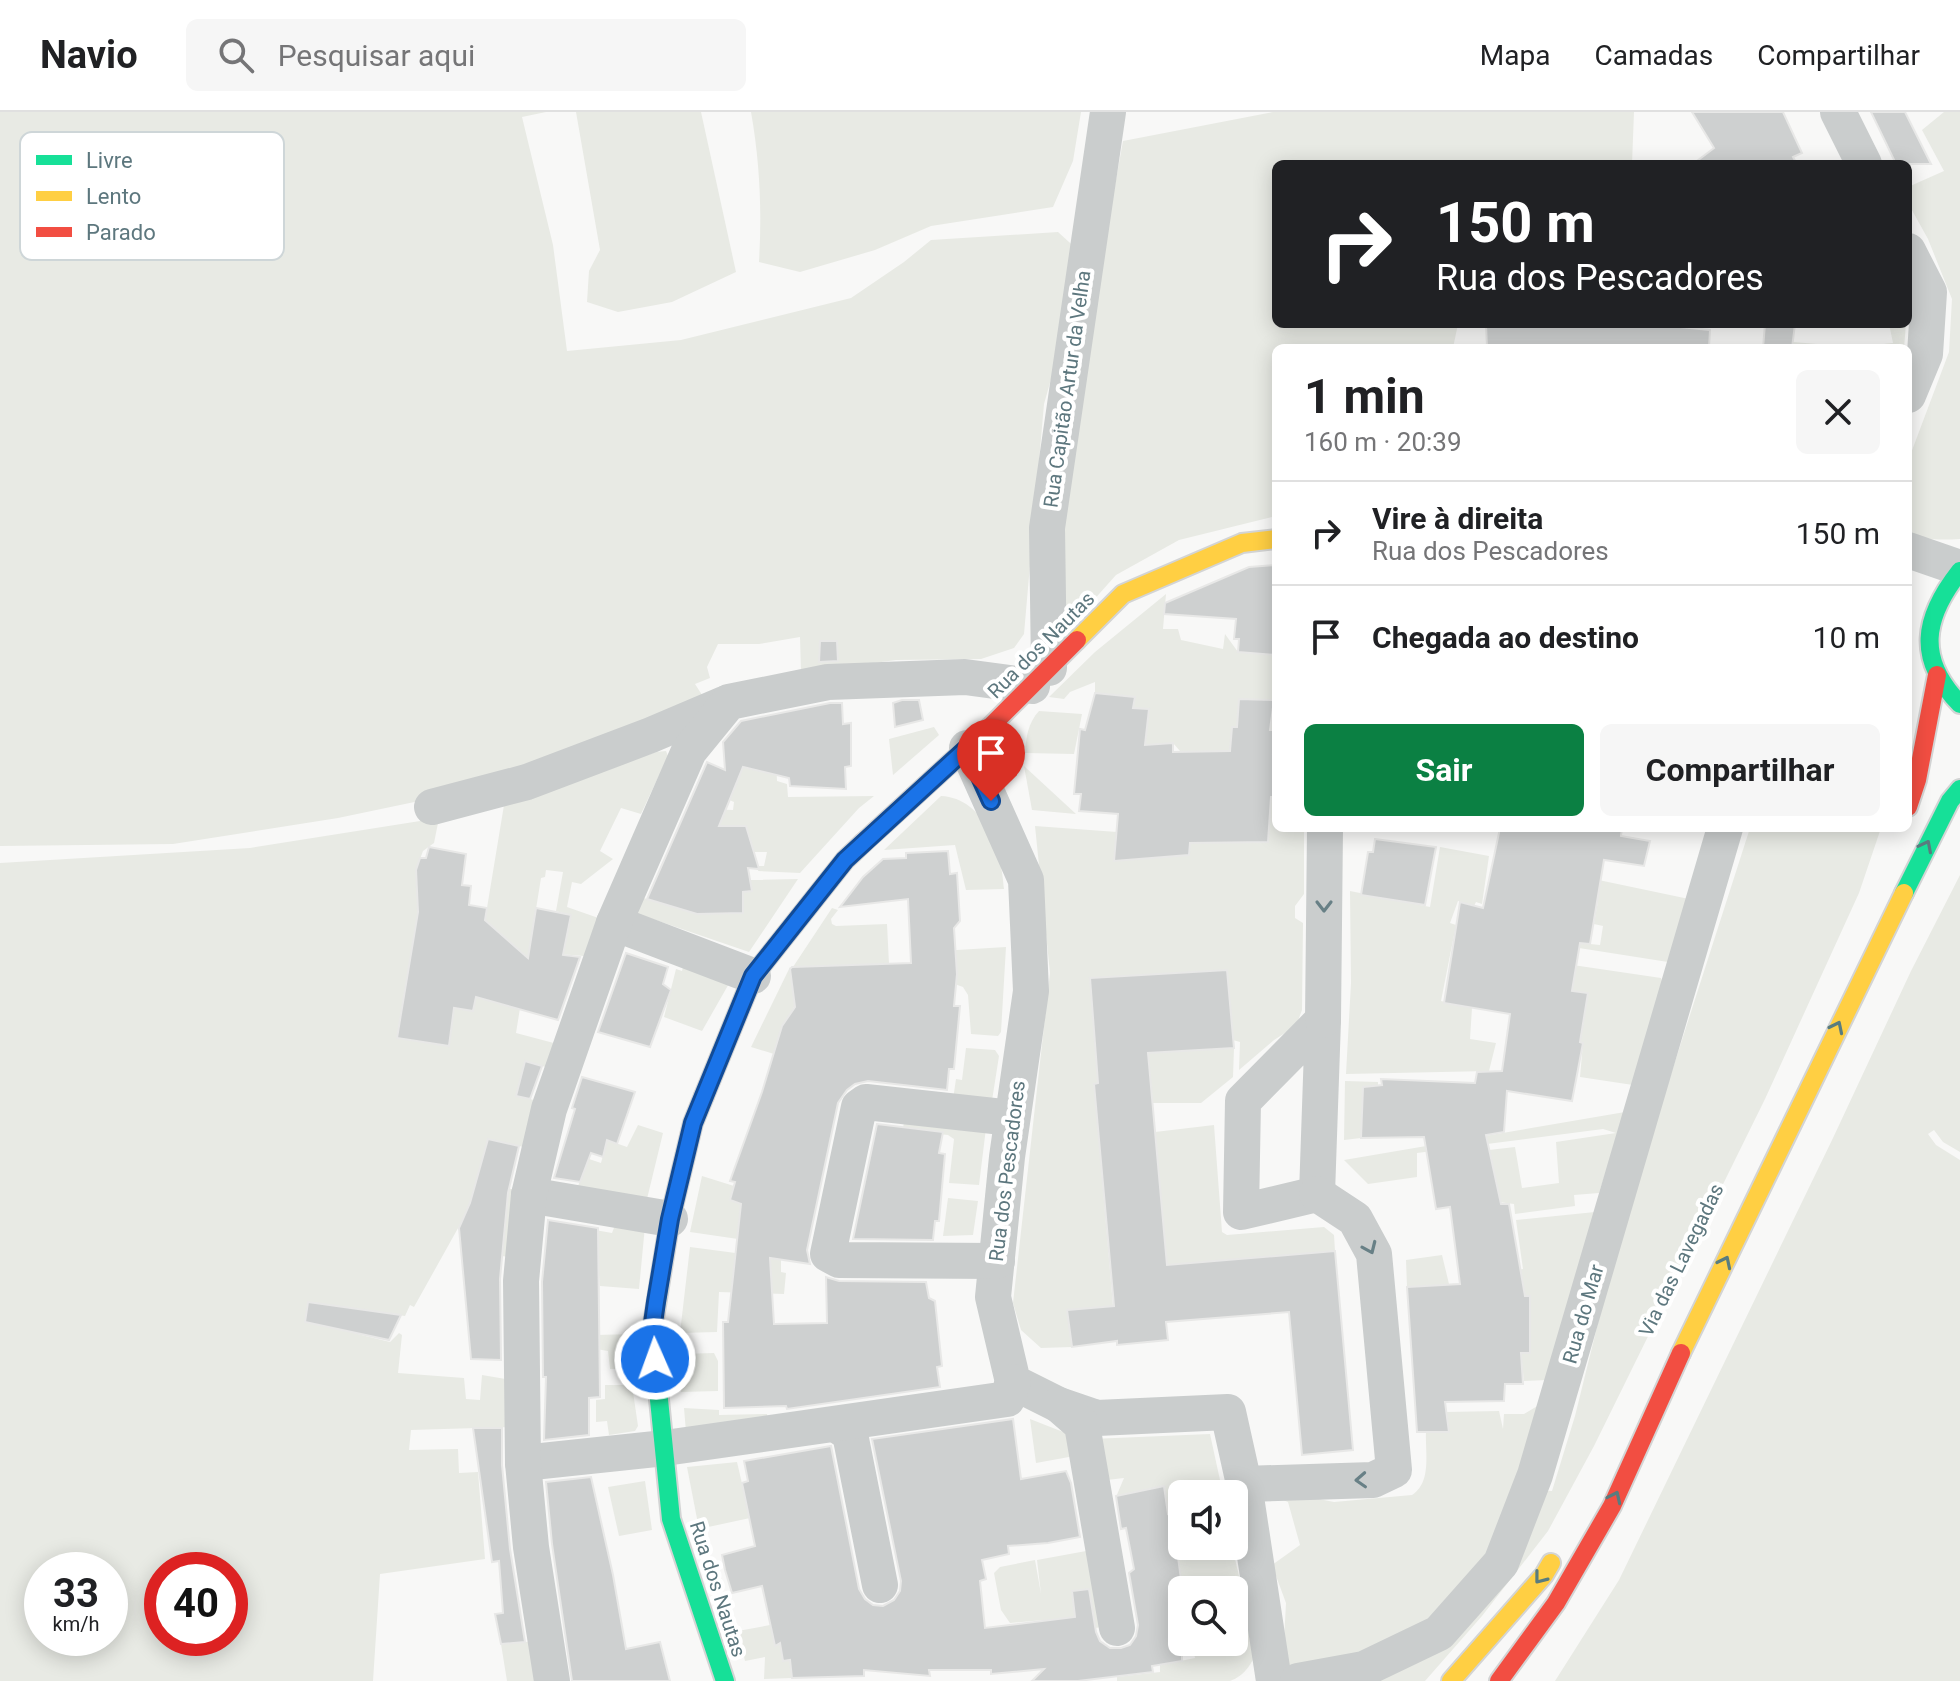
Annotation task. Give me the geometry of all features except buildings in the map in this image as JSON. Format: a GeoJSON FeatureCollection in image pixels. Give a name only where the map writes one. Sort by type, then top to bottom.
{"type":"FeatureCollection","features":[{"type":"Feature","properties":{"kind":"main road","name":"Rua dos Nautas"},"geometry":{"type":"LineString","coordinates":[[725,1681],[671,1519],[652,1330],[670,1219],[693,1123],[753,976],[845,860],[967,748],[1123,594],[1242,543],[1272,539]]}},
{"type":"Feature","properties":{"kind":"main road"},"geometry":{"type":"LineString","coordinates":[[1960,570],[1944,588],[1933,611],[1918,625],[1937,675],[1960,704]]}},
{"type":"Feature","properties":{"kind":"main road"},"geometry":{"type":"LineString","coordinates":[[1912,795],[1937,675]]}},
{"type":"Feature","properties":{"kind":"main road","name":"Via das Lavegadas"},"geometry":{"type":"LineString","coordinates":[[1499,1681],[1556,1603],[1612,1506],[1661,1395],[1896,906],[1950,801],[1960,789]]}},
{"type":"Feature","properties":{"kind":"main road"},"geometry":{"type":"LineString","coordinates":[[1451,1681],[1544,1575],[1559,1549]]}},
{"type":"Feature","properties":{"kind":"main road"},"geometry":{"type":"LineString","coordinates":[[1468,1681],[1493,1632]]}},
{"type":"Feature","properties":{"kind":"street","name":"Rua Capitão Artur da Velha"},"geometry":{"type":"LineString","coordinates":[[1041,677],[1047,528],[1108,112]]}},
{"type":"Feature","properties":{"kind":"street"},"geometry":{"type":"LineString","coordinates":[[1838,112],[1862,160]]}},
{"type":"Feature","properties":{"kind":"street"},"geometry":{"type":"LineString","coordinates":[[1912,259],[1929,292],[1925,354],[1912,385]]}},
{"type":"Feature","properties":{"kind":"street"},"geometry":{"type":"LineString","coordinates":[[1912,552],[1960,570]]}},
{"type":"Feature","properties":{"kind":"street"},"geometry":{"type":"LineString","coordinates":[[432,807],[527,782],[729,702],[828,682],[1041,677]]}},
{"type":"Feature","properties":{"kind":"street"},"geometry":{"type":"LineString","coordinates":[[552,1681],[531,1547],[523,1463],[521,1281],[529,1195],[549,1109],[614,923],[689,751],[729,702]]}},
{"type":"Feature","properties":{"kind":"street","name":"Rua dos Pescadores"},"geometry":{"type":"LineString","coordinates":[[967,748],[1026,880],[1031,991],[1012,1118],[993,1297],[1013,1382]]}},
{"type":"Feature","properties":{"kind":"street"},"geometry":{"type":"LineString","coordinates":[[1317,1194],[1325,832]]}},
{"type":"Feature","properties":{"kind":"street","name":"Rua do Mar"},"geometry":{"type":"LineString","coordinates":[[1298,1681],[1364,1669],[1439,1633],[1501,1563],[1535,1475],[1724,832]]}},
{"type":"Feature","properties":{"kind":"street"},"geometry":{"type":"LineString","coordinates":[[614,923],[753,976]]}},
{"type":"Feature","properties":{"kind":"street"},"geometry":{"type":"LineString","coordinates":[[1248,1484],[1373,1480],[1394,1470],[1374,1254],[1355,1219],[1317,1194],[1241,1212],[1243,1101],[1323,1020]]}},
{"type":"Feature","properties":{"kind":"street"},"geometry":{"type":"LineString","coordinates":[[997,1261],[839,1260],[828,1254],[859,1107],[866,1102],[1012,1118]]}},
{"type":"Feature","properties":{"kind":"street"},"geometry":{"type":"LineString","coordinates":[[529,1195],[670,1219]]}},
{"type":"Feature","properties":{"kind":"street"},"geometry":{"type":"LineString","coordinates":[[523,1463],[665,1448],[1007,1399],[1013,1382],[1059,1405],[1097,1418],[1228,1412],[1243,1480]]}},
{"type":"Feature","properties":{"kind":"street"},"geometry":{"type":"LineString","coordinates":[[1059,1405],[1082,1425],[1117,1628]]}},
{"type":"Feature","properties":{"kind":"street"},"geometry":{"type":"LineString","coordinates":[[836,1424],[850,1434],[880,1585]]}},
{"type":"Feature","properties":{"kind":"street"},"geometry":{"type":"LineString","coordinates":[[1248,1510],[1274,1681]]}},
{"type":"Feature","properties":{"kind":"shaded area"},"geometry":{"type":"Polygon","coordinates":[[[0,112],[546,112],[522,117],[553,245],[567,351],[681,340],[851,298],[931,240],[1058,232],[1080,252],[1070,312],[1044,404],[1024,634],[1014,648],[981,659],[896,660],[801,673],[800,637],[759,644],[718,644],[707,667],[710,678],[695,684],[704,698],[467,791],[338,818],[173,844],[0,846],[0,112]]]}},
{"type":"Feature","properties":{"kind":"shaded area"},"geometry":{"type":"Polygon","coordinates":[[[576,112],[701,112],[736,272],[672,302],[618,312],[587,302],[589,271],[600,250],[576,112]]]}},
{"type":"Feature","properties":{"kind":"shaded area"},"geometry":{"type":"Polygon","coordinates":[[[751,112],[1081,112],[1073,161],[1053,207],[931,226],[875,250],[800,272],[759,262],[760,187],[751,112]]]}},
{"type":"Feature","properties":{"kind":"shaded area"},"geometry":{"type":"Polygon","coordinates":[[[1273,112],[1634,112],[1632,160],[1272,160],[1272,328],[1457,328],[1454,344],[1272,344],[1272,517],[1179,540],[1116,575],[1075,621],[1063,616],[1062,558],[1066,500],[1087,341],[1123,141],[1273,112]]]}},
{"type":"Feature","properties":{"kind":"shaded area"},"geometry":{"type":"Polygon","coordinates":[[[1944,112],[1960,112],[1960,539],[1926,538],[1912,533],[1912,450],[1949,352],[1952,299],[1928,239],[1912,210],[1912,185],[1944,171],[1922,130],[1944,112]]]}},
{"type":"Feature","properties":{"kind":"shaded area"},"geometry":{"type":"Polygon","coordinates":[[[1890,328],[1906,328],[1904,344],[1883,344],[1893,343],[1890,328]]]}},
{"type":"Feature","properties":{"kind":"shaded area"},"geometry":{"type":"Polygon","coordinates":[[[1166,594],[1163,629],[1178,629],[1181,640],[1223,649],[1225,634],[1238,652],[1272,655],[1272,700],[1239,699],[1237,727],[1232,728],[1230,757],[1188,763],[1189,752],[1180,751],[1173,743],[1145,745],[1148,709],[1133,708],[1134,697],[1095,693],[1095,682],[1070,692],[1064,699],[1049,697],[1095,652],[1166,594]]]}},
{"type":"Feature","properties":{"kind":"shaded area"},"geometry":{"type":"Polygon","coordinates":[[[1039,711],[1082,714],[1074,754],[1025,753],[1028,730],[1039,711]]]}},
{"type":"Feature","properties":{"kind":"shaded area"},"geometry":{"type":"Polygon","coordinates":[[[934,727],[939,735],[893,775],[889,739],[934,727]]]}},
{"type":"Feature","properties":{"kind":"shaded area"},"geometry":{"type":"Polygon","coordinates":[[[666,751],[668,756],[641,814],[621,808],[600,851],[613,859],[581,884],[572,882],[567,907],[607,921],[595,957],[560,954],[570,915],[556,911],[563,872],[546,870],[545,877],[541,878],[516,1033],[565,1046],[549,1068],[525,1061],[517,1096],[538,1101],[528,1148],[488,1139],[477,1181],[520,1191],[517,1259],[498,1255],[495,1259],[462,1260],[466,1244],[462,1221],[414,1307],[410,1305],[405,1316],[331,1306],[325,1326],[390,1342],[399,1333],[402,1335],[398,1373],[464,1378],[466,1399],[480,1400],[482,1375],[512,1380],[511,1427],[411,1430],[409,1450],[458,1449],[459,1473],[478,1472],[485,1559],[380,1574],[373,1681],[0,1681],[0,863],[250,848],[439,818],[434,843],[423,851],[416,870],[418,912],[397,1035],[449,1045],[454,1008],[473,1010],[492,927],[485,920],[504,805],[656,752],[666,751]]]}},
{"type":"Feature","properties":{"kind":"shaded area"},"geometry":{"type":"Polygon","coordinates":[[[776,756],[777,781],[787,784],[788,797],[874,796],[859,808],[800,873],[758,871],[759,866],[764,866],[767,852],[754,852],[746,826],[718,826],[706,809],[733,810],[734,802],[725,798],[744,766],[776,756]]]}},
{"type":"Feature","properties":{"kind":"shaded area"},"geometry":{"type":"Polygon","coordinates":[[[1024,766],[1076,814],[1032,810],[1024,766]]]}},
{"type":"Feature","properties":{"kind":"shaded area"},"geometry":{"type":"Polygon","coordinates":[[[941,796],[969,806],[980,817],[1000,859],[1004,889],[966,890],[955,845],[884,850],[941,796]]]}},
{"type":"Feature","properties":{"kind":"shaded area"},"geometry":{"type":"Polygon","coordinates":[[[1272,797],[1272,832],[1304,832],[1304,894],[1295,906],[1295,918],[1303,923],[1302,1010],[1296,1026],[1239,1070],[1240,1042],[1233,1040],[1226,970],[1090,979],[1096,1057],[1127,1081],[1094,1084],[1113,1306],[1068,1310],[1072,1347],[1041,1348],[1021,1330],[1013,1303],[1050,973],[1035,826],[1117,832],[1115,861],[1189,855],[1192,823],[1227,842],[1268,841],[1272,797]]]}},
{"type":"Feature","properties":{"kind":"shaded area"},"geometry":{"type":"Polygon","coordinates":[[[1749,832],[1880,832],[1859,893],[1765,1099],[1594,1446],[1548,1531],[1482,1616],[1425,1681],[1279,1681],[1282,1678],[1286,1603],[1272,1565],[1300,1545],[1288,1502],[1248,1485],[1334,1502],[1412,1495],[1425,1475],[1426,1432],[1449,1432],[1446,1412],[1499,1411],[1503,1429],[1504,1414],[1524,1414],[1539,1405],[1529,1490],[1552,1491],[1575,1416],[1602,1307],[1655,1124],[1749,832]]]}},
{"type":"Feature","properties":{"kind":"shaded area"},"geometry":{"type":"Polygon","coordinates":[[[1440,847],[1489,856],[1482,904],[1476,902],[1474,906],[1458,901],[1450,923],[1456,925],[1441,1001],[1472,1008],[1470,1039],[1496,1043],[1489,1071],[1346,1074],[1351,983],[1350,891],[1430,907],[1440,847]]]}},
{"type":"Feature","properties":{"kind":"shaded area"},"geometry":{"type":"Polygon","coordinates":[[[1960,875],[1960,1152],[1943,1142],[1934,1130],[1928,1134],[1936,1145],[1960,1160],[1960,1681],[1555,1681],[1619,1580],[1960,875]]]}},
{"type":"Feature","properties":{"kind":"shaded area"},"geometry":{"type":"Polygon","coordinates":[[[1589,878],[1689,899],[1668,962],[1579,948],[1580,943],[1600,945],[1603,926],[1594,924],[1598,901],[1588,899],[1589,878]]]}},
{"type":"Feature","properties":{"kind":"shaded area"},"geometry":{"type":"Polygon","coordinates":[[[798,879],[749,952],[638,914],[640,897],[697,914],[743,913],[743,892],[751,891],[750,880],[798,879]]]}},
{"type":"Feature","properties":{"kind":"shaded area"},"geometry":{"type":"Polygon","coordinates":[[[832,908],[838,910],[831,919],[836,926],[887,924],[889,964],[793,967],[832,908]]]}},
{"type":"Feature","properties":{"kind":"shaded area"},"geometry":{"type":"Polygon","coordinates":[[[1006,947],[1001,1032],[998,1036],[971,1034],[968,995],[963,987],[952,983],[924,952],[1006,947]]]}},
{"type":"Feature","properties":{"kind":"shaded area"},"geometry":{"type":"Polygon","coordinates":[[[1566,964],[1661,978],[1663,985],[1633,1085],[1580,1077],[1583,1043],[1577,1042],[1568,1022],[1583,1025],[1588,994],[1562,989],[1566,964]]]}},
{"type":"Feature","properties":{"kind":"shaded area"},"geometry":{"type":"Polygon","coordinates":[[[683,967],[735,973],[702,1031],[664,1017],[676,969],[682,971],[683,967]]]}},
{"type":"Feature","properties":{"kind":"shaded area"},"geometry":{"type":"Polygon","coordinates":[[[790,967],[797,1000],[774,1054],[751,1047],[790,967]]]}},
{"type":"Feature","properties":{"kind":"shaded area"},"geometry":{"type":"Polygon","coordinates":[[[966,1048],[995,1050],[999,1056],[991,1107],[952,1106],[956,1079],[962,1080],[966,1048]]]}},
{"type":"Feature","properties":{"kind":"shaded area"},"geometry":{"type":"Polygon","coordinates":[[[1234,1048],[1233,1077],[1201,1103],[1153,1103],[1148,1053],[1234,1048]]]}},
{"type":"Feature","properties":{"kind":"shaded area"},"geometry":{"type":"Polygon","coordinates":[[[1345,1081],[1378,1082],[1378,1086],[1363,1087],[1361,1138],[1344,1140],[1345,1081]]]}},
{"type":"Feature","properties":{"kind":"shaded area"},"geometry":{"type":"Polygon","coordinates":[[[1625,1112],[1599,1193],[1574,1195],[1575,1206],[1515,1214],[1514,1204],[1498,1202],[1489,1150],[1515,1147],[1522,1188],[1559,1183],[1556,1142],[1616,1133],[1603,1129],[1417,1153],[1417,1177],[1368,1184],[1344,1160],[1625,1112]]]}},
{"type":"Feature","properties":{"kind":"shaded area"},"geometry":{"type":"Polygon","coordinates":[[[904,1120],[986,1128],[979,1185],[949,1183],[954,1139],[948,1135],[903,1130],[904,1120]]]}},
{"type":"Feature","properties":{"kind":"shaded area"},"geometry":{"type":"Polygon","coordinates":[[[638,1125],[663,1133],[646,1203],[578,1186],[589,1159],[601,1163],[607,1140],[627,1147],[638,1125]]]}},
{"type":"Feature","properties":{"kind":"shaded area"},"geometry":{"type":"Polygon","coordinates":[[[1214,1125],[1222,1232],[1227,1235],[1324,1227],[1334,1235],[1335,1251],[1167,1265],[1155,1132],[1214,1125]]]}},
{"type":"Feature","properties":{"kind":"shaded area"},"geometry":{"type":"Polygon","coordinates":[[[702,1176],[734,1186],[730,1200],[772,1214],[738,1239],[690,1232],[702,1176]]]}},
{"type":"Feature","properties":{"kind":"shaded area"},"geometry":{"type":"Polygon","coordinates":[[[948,1198],[978,1201],[973,1235],[943,1236],[948,1198]]]}},
{"type":"Feature","properties":{"kind":"shaded area"},"geometry":{"type":"Polygon","coordinates":[[[1595,1212],[1547,1380],[1524,1381],[1521,1353],[1530,1352],[1529,1296],[1467,1296],[1407,1287],[1406,1260],[1442,1255],[1449,1284],[1511,1280],[1511,1271],[1523,1269],[1516,1220],[1595,1212]]]}},
{"type":"Feature","properties":{"kind":"shaded area"},"geometry":{"type":"Polygon","coordinates":[[[617,1220],[645,1226],[639,1289],[600,1286],[595,1230],[612,1233],[617,1220]]]}},
{"type":"Feature","properties":{"kind":"shaded area"},"geometry":{"type":"Polygon","coordinates":[[[690,1247],[781,1259],[781,1272],[786,1273],[784,1294],[719,1292],[717,1332],[680,1333],[690,1247]]]}},
{"type":"Feature","properties":{"kind":"shaded area"},"geometry":{"type":"Polygon","coordinates":[[[633,1334],[633,1369],[610,1369],[608,1351],[596,1349],[596,1335],[633,1334]]]}},
{"type":"Feature","properties":{"kind":"shaded area"},"geometry":{"type":"Polygon","coordinates":[[[714,1353],[718,1361],[718,1391],[681,1392],[680,1354],[714,1353]]]}},
{"type":"Feature","properties":{"kind":"shaded area"},"geometry":{"type":"Polygon","coordinates":[[[605,1385],[632,1385],[638,1426],[635,1431],[609,1435],[607,1421],[596,1422],[596,1400],[605,1399],[605,1385]]]}},
{"type":"Feature","properties":{"kind":"shaded area"},"geometry":{"type":"Polygon","coordinates":[[[684,1408],[719,1410],[719,1415],[767,1414],[768,1422],[686,1432],[684,1408]]]}},
{"type":"Feature","properties":{"kind":"shaded area"},"geometry":{"type":"Polygon","coordinates":[[[1030,1419],[1076,1437],[1080,1455],[1036,1463],[1030,1419]]]}},
{"type":"Feature","properties":{"kind":"shaded area"},"geometry":{"type":"Polygon","coordinates":[[[1210,1434],[1220,1480],[1168,1480],[1168,1514],[1163,1486],[1116,1497],[1124,1478],[1098,1481],[1091,1439],[1210,1434]]]}},
{"type":"Feature","properties":{"kind":"shaded area"},"geometry":{"type":"Polygon","coordinates":[[[737,1462],[750,1518],[699,1529],[687,1467],[737,1462]]]}},
{"type":"Feature","properties":{"kind":"shaded area"},"geometry":{"type":"Polygon","coordinates":[[[645,1481],[652,1530],[619,1536],[608,1487],[645,1481]]]}},
{"type":"Feature","properties":{"kind":"shaded area"},"geometry":{"type":"Polygon","coordinates":[[[1097,1549],[1110,1626],[1095,1628],[1084,1680],[1087,1681],[1051,1681],[1044,1620],[1010,1623],[1001,1610],[994,1573],[1000,1567],[1035,1560],[1041,1594],[1037,1560],[1097,1549]]]}},
{"type":"Feature","properties":{"kind":"shaded area"},"geometry":{"type":"Polygon","coordinates":[[[1178,1560],[1235,1560],[1239,1576],[1180,1576],[1178,1560]]]}},
{"type":"Feature","properties":{"kind":"shaded area"},"geometry":{"type":"Polygon","coordinates":[[[1248,1621],[1254,1635],[1255,1652],[1251,1663],[1235,1679],[1117,1681],[1117,1677],[1160,1672],[1160,1665],[1195,1658],[1248,1656],[1248,1621]]]}},
{"type":"Feature","properties":{"kind":"shaded area"},"geometry":{"type":"Polygon","coordinates":[[[770,1625],[775,1645],[780,1643],[783,1661],[790,1661],[792,1678],[764,1679],[765,1657],[745,1661],[738,1631],[770,1625]]]}},
{"type":"Feature","properties":{"kind":"shaded area"},"geometry":{"type":"Polygon","coordinates":[[[537,1641],[546,1681],[507,1681],[501,1644],[537,1641]]]}},
{"type":"Feature","properties":{"kind":"traffic: fast"},"geometry":{"type":"LineString","coordinates":[[1960,571],[1938,605],[1930,638],[1936,671],[1960,704]]}},
{"type":"Feature","properties":{"kind":"traffic: fast"},"geometry":{"type":"LineString","coordinates":[[1904,893],[1950,801],[1960,789]]}},
{"type":"Feature","properties":{"kind":"traffic: fast"},"geometry":{"type":"LineString","coordinates":[[704,1096],[693,1123],[670,1219],[652,1330],[671,1519],[725,1681]]}},
{"type":"Feature","properties":{"kind":"traffic: slow"},"geometry":{"type":"LineString","coordinates":[[1077,640],[1123,594],[1242,543],[1272,539]]}},
{"type":"Feature","properties":{"kind":"traffic: slow"},"geometry":{"type":"LineString","coordinates":[[704,1096],[753,976],[845,860],[863,843]]}},
{"type":"Feature","properties":{"kind":"traffic: slow"},"geometry":{"type":"LineString","coordinates":[[1681,1353],[1904,893]]}},
{"type":"Feature","properties":{"kind":"traffic: slow"},"geometry":{"type":"LineString","coordinates":[[1451,1681],[1544,1575],[1551,1563]]}},
{"type":"Feature","properties":{"kind":"traffic: jam"},"geometry":{"type":"LineString","coordinates":[[863,843],[991,726],[1077,640]]}},
{"type":"Feature","properties":{"kind":"traffic: jam"},"geometry":{"type":"LineString","coordinates":[[1912,795],[1937,675]]}},
{"type":"Feature","properties":{"kind":"traffic: jam"},"geometry":{"type":"LineString","coordinates":[[1499,1681],[1556,1603],[1612,1506],[1681,1353]]}},
{"type":"Feature","properties":{"kind":"route"},"geometry":{"type":"LineString","coordinates":[[655,1359],[652,1330],[656,1302],[670,1219],[693,1123],[753,976],[845,860],[967,748],[991,801]]}}]}
